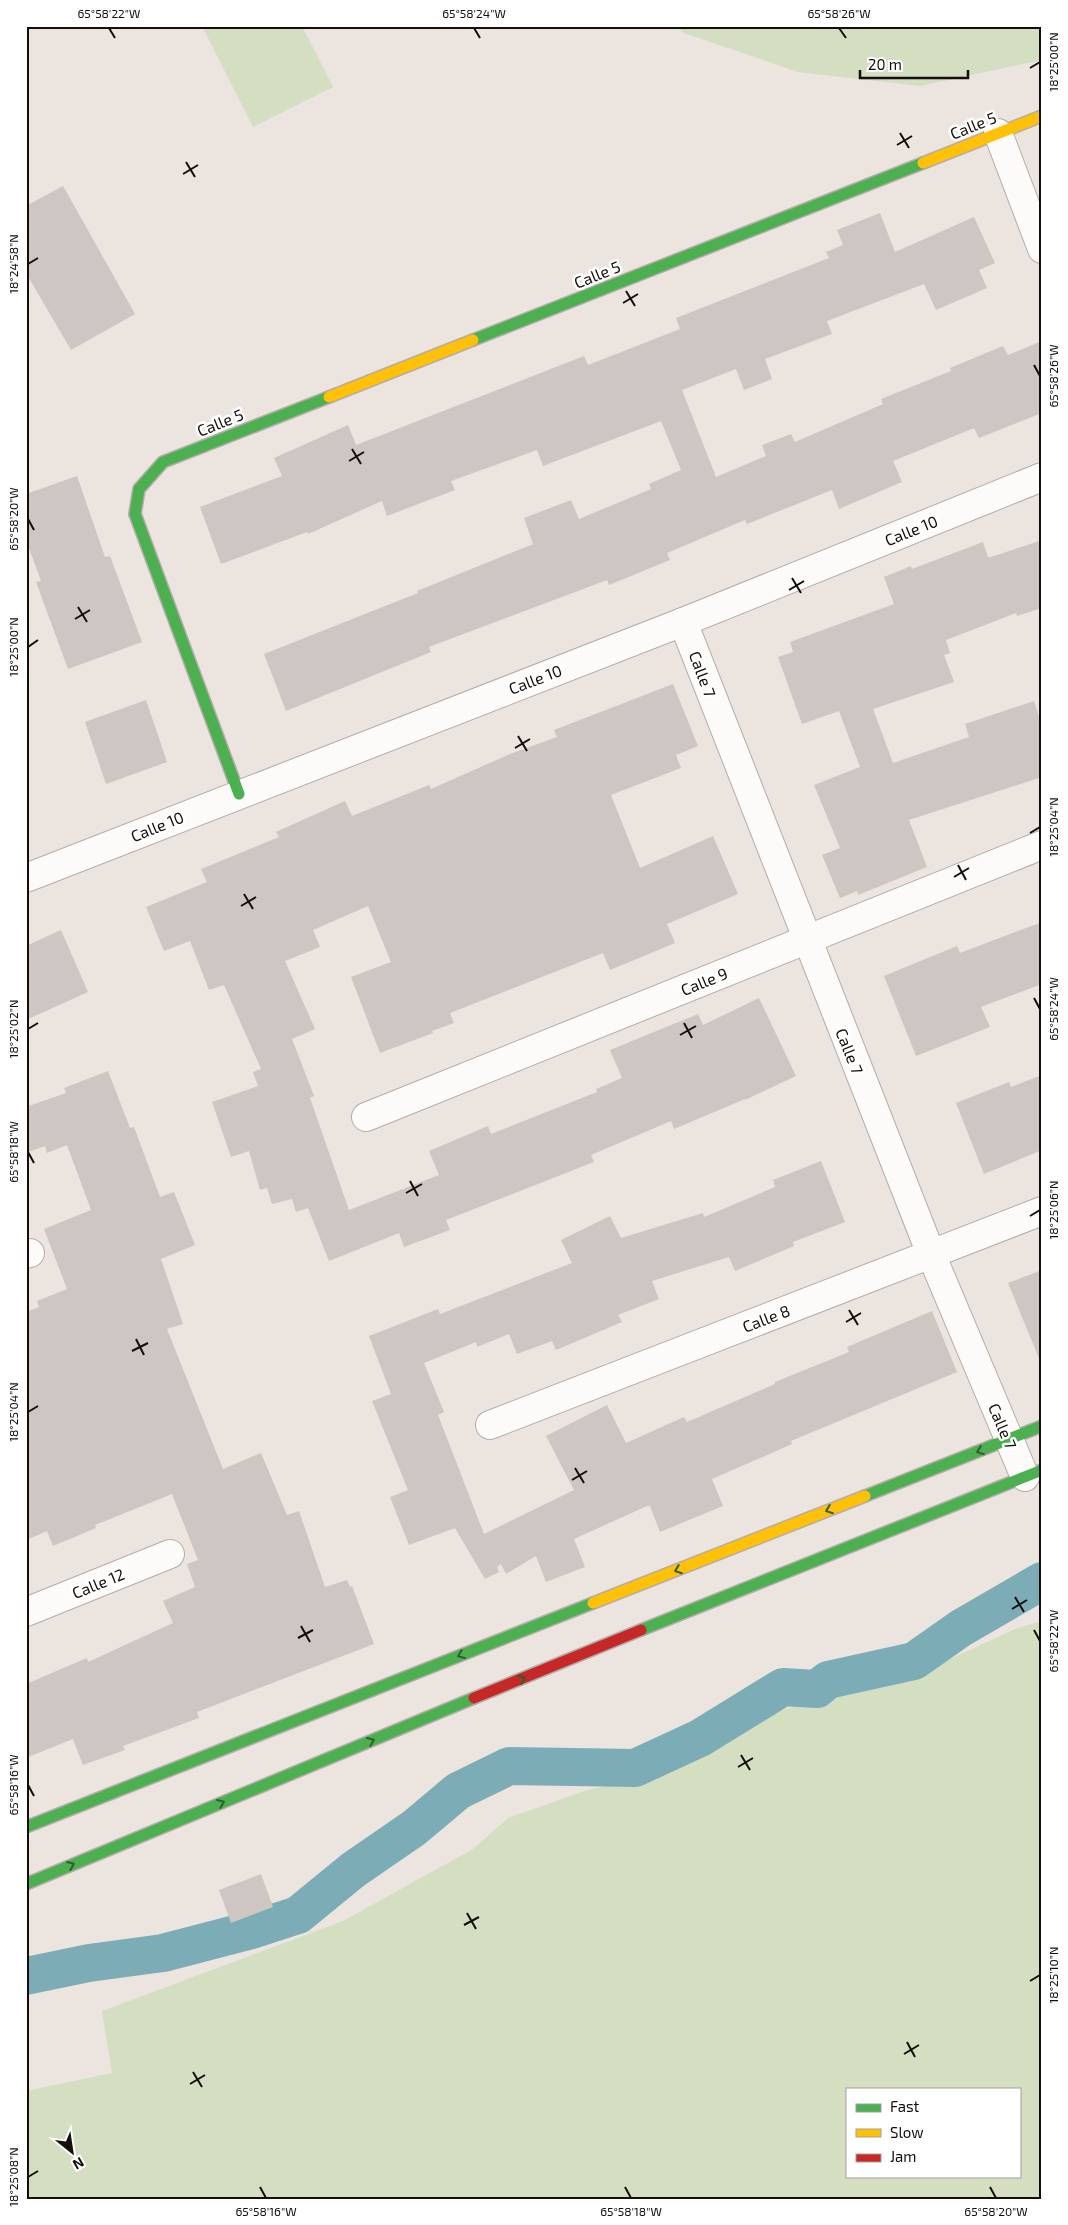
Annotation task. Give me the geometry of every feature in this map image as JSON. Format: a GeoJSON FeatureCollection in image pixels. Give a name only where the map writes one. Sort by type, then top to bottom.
{"type":"FeatureCollection","features":[{"type":"Feature","properties":{"kind":"street","name":"Calle 5"},"geometry":{"type":"LineString","coordinates":[[239,794],[135,514],[139,489],[163,462],[1042,116]]}},
{"type":"Feature","properties":{"kind":"street"},"geometry":{"type":"LineString","coordinates":[[998,133],[1042,249]]}},
{"type":"Feature","properties":{"kind":"street","name":"Calle 10"},"geometry":{"type":"LineString","coordinates":[[26,878],[683,622],[1042,477]]}},
{"type":"Feature","properties":{"kind":"street","name":"Calle 7"},"geometry":{"type":"LineString","coordinates":[[683,622],[806,940],[931,1254],[1009,1439],[1033,1474]]}},
{"type":"Feature","properties":{"kind":"street","name":"Calle 9"},"geometry":{"type":"LineString","coordinates":[[366,1117],[1042,845]]}},
{"type":"Feature","properties":{"kind":"street","name":"Calle 8"},"geometry":{"type":"LineString","coordinates":[[490,1425],[1042,1211]]}},
{"type":"Feature","properties":{"kind":"street"},"geometry":{"type":"LineString","coordinates":[[26,1828],[1042,1426]]}},
{"type":"Feature","properties":{"kind":"street"},"geometry":{"type":"LineString","coordinates":[[26,1884],[700,1604],[1033,1474]]}},
{"type":"Feature","properties":{"kind":"street","name":"Calle 12"},"geometry":{"type":"LineString","coordinates":[[26,1612],[170,1554]]}},
{"type":"Feature","properties":{"kind":"green space"},"geometry":{"type":"Polygon","coordinates":[[[202,26],[302,26],[333,87],[253,127],[202,26]]]}},
{"type":"Feature","properties":{"kind":"green space"},"geometry":{"type":"Polygon","coordinates":[[[675,26],[1042,26],[1042,60],[920,86],[798,72],[684,33],[675,26]]]}},
{"type":"Feature","properties":{"kind":"green space"},"geometry":{"type":"Polygon","coordinates":[[[1042,1621],[1042,2199],[26,2199],[26,2091],[112,2073],[102,2011],[343,1921],[473,1849],[508,1818],[587,1790],[654,1776],[712,1749],[780,1710],[874,1689],[933,1667],[1015,1629],[1042,1621]]]}},
{"type":"Feature","properties":{"kind":"building"},"geometry":{"type":"Polygon","coordinates":[[[63,186],[135,314],[71,350],[26,273],[26,206],[63,186]]]}},
{"type":"Feature","properties":{"kind":"building"},"geometry":{"type":"Polygon","coordinates":[[[880,213],[895,252],[974,217],[995,263],[979,270],[987,288],[936,310],[924,284],[827,321],[832,334],[765,359],[772,379],[744,390],[736,369],[682,390],[716,477],[766,456],[762,445],[791,434],[795,442],[883,404],[881,399],[951,371],[950,368],[1003,346],[1008,355],[1042,341],[1042,413],[979,438],[974,428],[893,461],[902,482],[839,509],[832,490],[747,524],[745,520],[667,553],[670,560],[609,585],[607,580],[429,647],[431,652],[286,711],[264,654],[418,593],[417,591],[533,544],[524,518],[571,500],[579,519],[651,489],[649,484],[681,470],[661,421],[543,466],[537,450],[451,481],[455,490],[387,516],[382,501],[308,534],[307,532],[221,564],[200,507],[282,476],[274,458],[348,425],[356,445],[584,356],[588,365],[680,329],[676,318],[829,258],[826,252],[843,245],[837,230],[880,213]]]}},
{"type":"Feature","properties":{"kind":"building"},"geometry":{"type":"Polygon","coordinates":[[[77,476],[105,557],[110,556],[142,642],[68,669],[36,582],[41,581],[26,540],[26,494],[77,476]]]}},
{"type":"Feature","properties":{"kind":"building"},"geometry":{"type":"Polygon","coordinates":[[[1042,540],[1042,608],[1017,616],[1016,613],[946,640],[950,653],[944,655],[954,682],[873,709],[893,763],[969,737],[965,724],[1034,701],[1042,725],[1042,777],[909,820],[927,867],[858,895],[857,891],[840,898],[822,855],[840,848],[814,785],[860,767],[839,711],[802,724],[778,657],[793,652],[790,642],[894,604],[884,577],[911,566],[912,569],[983,542],[988,557],[991,557],[1042,540]]]}},
{"type":"Feature","properties":{"kind":"building"},"geometry":{"type":"Polygon","coordinates":[[[673,684],[698,746],[676,755],[681,768],[611,795],[640,868],[713,836],[738,894],[667,924],[675,943],[610,970],[603,953],[450,1013],[454,1023],[380,1053],[351,977],[391,962],[368,906],[313,930],[320,947],[285,961],[315,1029],[292,1039],[314,1096],[310,1098],[349,1210],[439,1175],[429,1151],[488,1126],[491,1134],[597,1092],[596,1089],[622,1078],[610,1050],[698,1014],[703,1025],[759,998],[796,1076],[745,1100],[674,1129],[671,1121],[591,1155],[594,1162],[446,1220],[450,1230],[404,1247],[399,1233],[329,1261],[308,1208],[296,1212],[292,1199],[272,1204],[267,1188],[260,1190],[249,1151],[231,1157],[212,1102],[258,1086],[253,1072],[261,1069],[224,985],[209,990],[190,941],[164,951],[146,907],[207,882],[201,869],[279,837],[276,832],[345,801],[352,816],[429,785],[431,789],[510,754],[557,737],[554,730],[673,684]]]}},
{"type":"Feature","properties":{"kind":"building"},"geometry":{"type":"Polygon","coordinates":[[[146,700],[167,762],[106,784],[85,722],[146,700]]]}},
{"type":"Feature","properties":{"kind":"building"},"geometry":{"type":"Polygon","coordinates":[[[1042,922],[1042,984],[981,1007],[990,1027],[916,1056],[884,976],[957,946],[960,953],[1042,922]]]}},
{"type":"Feature","properties":{"kind":"building"},"geometry":{"type":"Polygon","coordinates":[[[61,930],[88,992],[26,1020],[26,946],[61,930]]]}},
{"type":"Feature","properties":{"kind":"building"},"geometry":{"type":"Polygon","coordinates":[[[108,1071],[130,1128],[134,1127],[160,1197],[174,1192],[195,1245],[161,1259],[183,1324],[167,1329],[223,1469],[261,1453],[287,1515],[299,1511],[325,1587],[347,1580],[350,1587],[352,1586],[374,1644],[197,1712],[199,1718],[123,1746],[125,1750],[83,1765],[73,1739],[26,1758],[26,1684],[87,1658],[88,1662],[173,1623],[163,1601],[195,1587],[187,1564],[198,1560],[172,1494],[95,1525],[96,1528],[53,1546],[47,1531],[26,1540],[26,1312],[39,1307],[37,1301],[67,1289],[44,1229],[91,1210],[67,1145],[47,1153],[45,1146],[26,1153],[26,1107],[66,1093],[64,1088],[108,1071]]]}},
{"type":"Feature","properties":{"kind":"building"},"geometry":{"type":"Polygon","coordinates":[[[1042,1075],[1042,1150],[984,1174],[956,1103],[1009,1082],[1011,1087],[1042,1075]]]}},
{"type":"Feature","properties":{"kind":"building"},"geometry":{"type":"Polygon","coordinates":[[[821,1161],[845,1222],[793,1242],[794,1246],[735,1271],[729,1257],[652,1281],[659,1299],[618,1315],[622,1322],[556,1350],[552,1341],[517,1354],[509,1334],[477,1347],[476,1342],[424,1363],[444,1412],[438,1415],[484,1534],[574,1490],[546,1436],[607,1405],[626,1443],[684,1417],[687,1422],[775,1384],[775,1382],[849,1352],[847,1347],[932,1311],[957,1372],[791,1441],[792,1444],[712,1479],[723,1506],[660,1532],[650,1506],[647,1506],[574,1539],[585,1567],[546,1582],[536,1556],[506,1574],[501,1564],[497,1567],[499,1572],[485,1579],[455,1528],[409,1545],[390,1497],[408,1490],[372,1401],[391,1394],[369,1336],[438,1309],[440,1314],[572,1263],[561,1240],[610,1216],[621,1238],[703,1213],[704,1217],[775,1187],[773,1180],[821,1161]]]}},
{"type":"Feature","properties":{"kind":"building"},"geometry":{"type":"Polygon","coordinates":[[[1042,1270],[1042,1363],[1041,1363],[1008,1283],[1042,1270]]]}},
{"type":"Feature","properties":{"kind":"building"},"geometry":{"type":"Polygon","coordinates":[[[261,1874],[273,1907],[231,1923],[219,1890],[261,1874]]]}},
{"type":"Feature","properties":{"kind":"waterway"},"geometry":{"type":"LineString","coordinates":[[26,1976],[89,1963],[163,1953],[255,1929],[298,1915],[353,1870],[414,1828],[458,1791],[509,1766],[635,1768],[700,1738],[783,1687],[817,1689],[828,1680],[914,1661],[961,1628],[1042,1581]]}},
{"type":"Feature","properties":{"kind":"traffic: fast"},"geometry":{"type":"LineString","coordinates":[[473,340],[923,163]]}},
{"type":"Feature","properties":{"kind":"traffic: fast"},"geometry":{"type":"LineString","coordinates":[[239,794],[135,514],[139,489],[163,462],[329,397]]}},
{"type":"Feature","properties":{"kind":"traffic: fast"},"geometry":{"type":"LineString","coordinates":[[865,1496],[1042,1426]]}},
{"type":"Feature","properties":{"kind":"traffic: fast"},"geometry":{"type":"LineString","coordinates":[[641,1630],[1042,1470]]}},
{"type":"Feature","properties":{"kind":"traffic: fast"},"geometry":{"type":"LineString","coordinates":[[26,1827],[593,1603]]}},
{"type":"Feature","properties":{"kind":"traffic: fast"},"geometry":{"type":"LineString","coordinates":[[26,1884],[474,1698]]}},
{"type":"Feature","properties":{"kind":"traffic: slow"},"geometry":{"type":"LineString","coordinates":[[923,163],[1042,116]]}},
{"type":"Feature","properties":{"kind":"traffic: slow"},"geometry":{"type":"LineString","coordinates":[[329,397],[473,340]]}},
{"type":"Feature","properties":{"kind":"traffic: slow"},"geometry":{"type":"LineString","coordinates":[[593,1603],[865,1496]]}},
{"type":"Feature","properties":{"kind":"traffic: jam"},"geometry":{"type":"LineString","coordinates":[[474,1698],[641,1630]]}}]}
